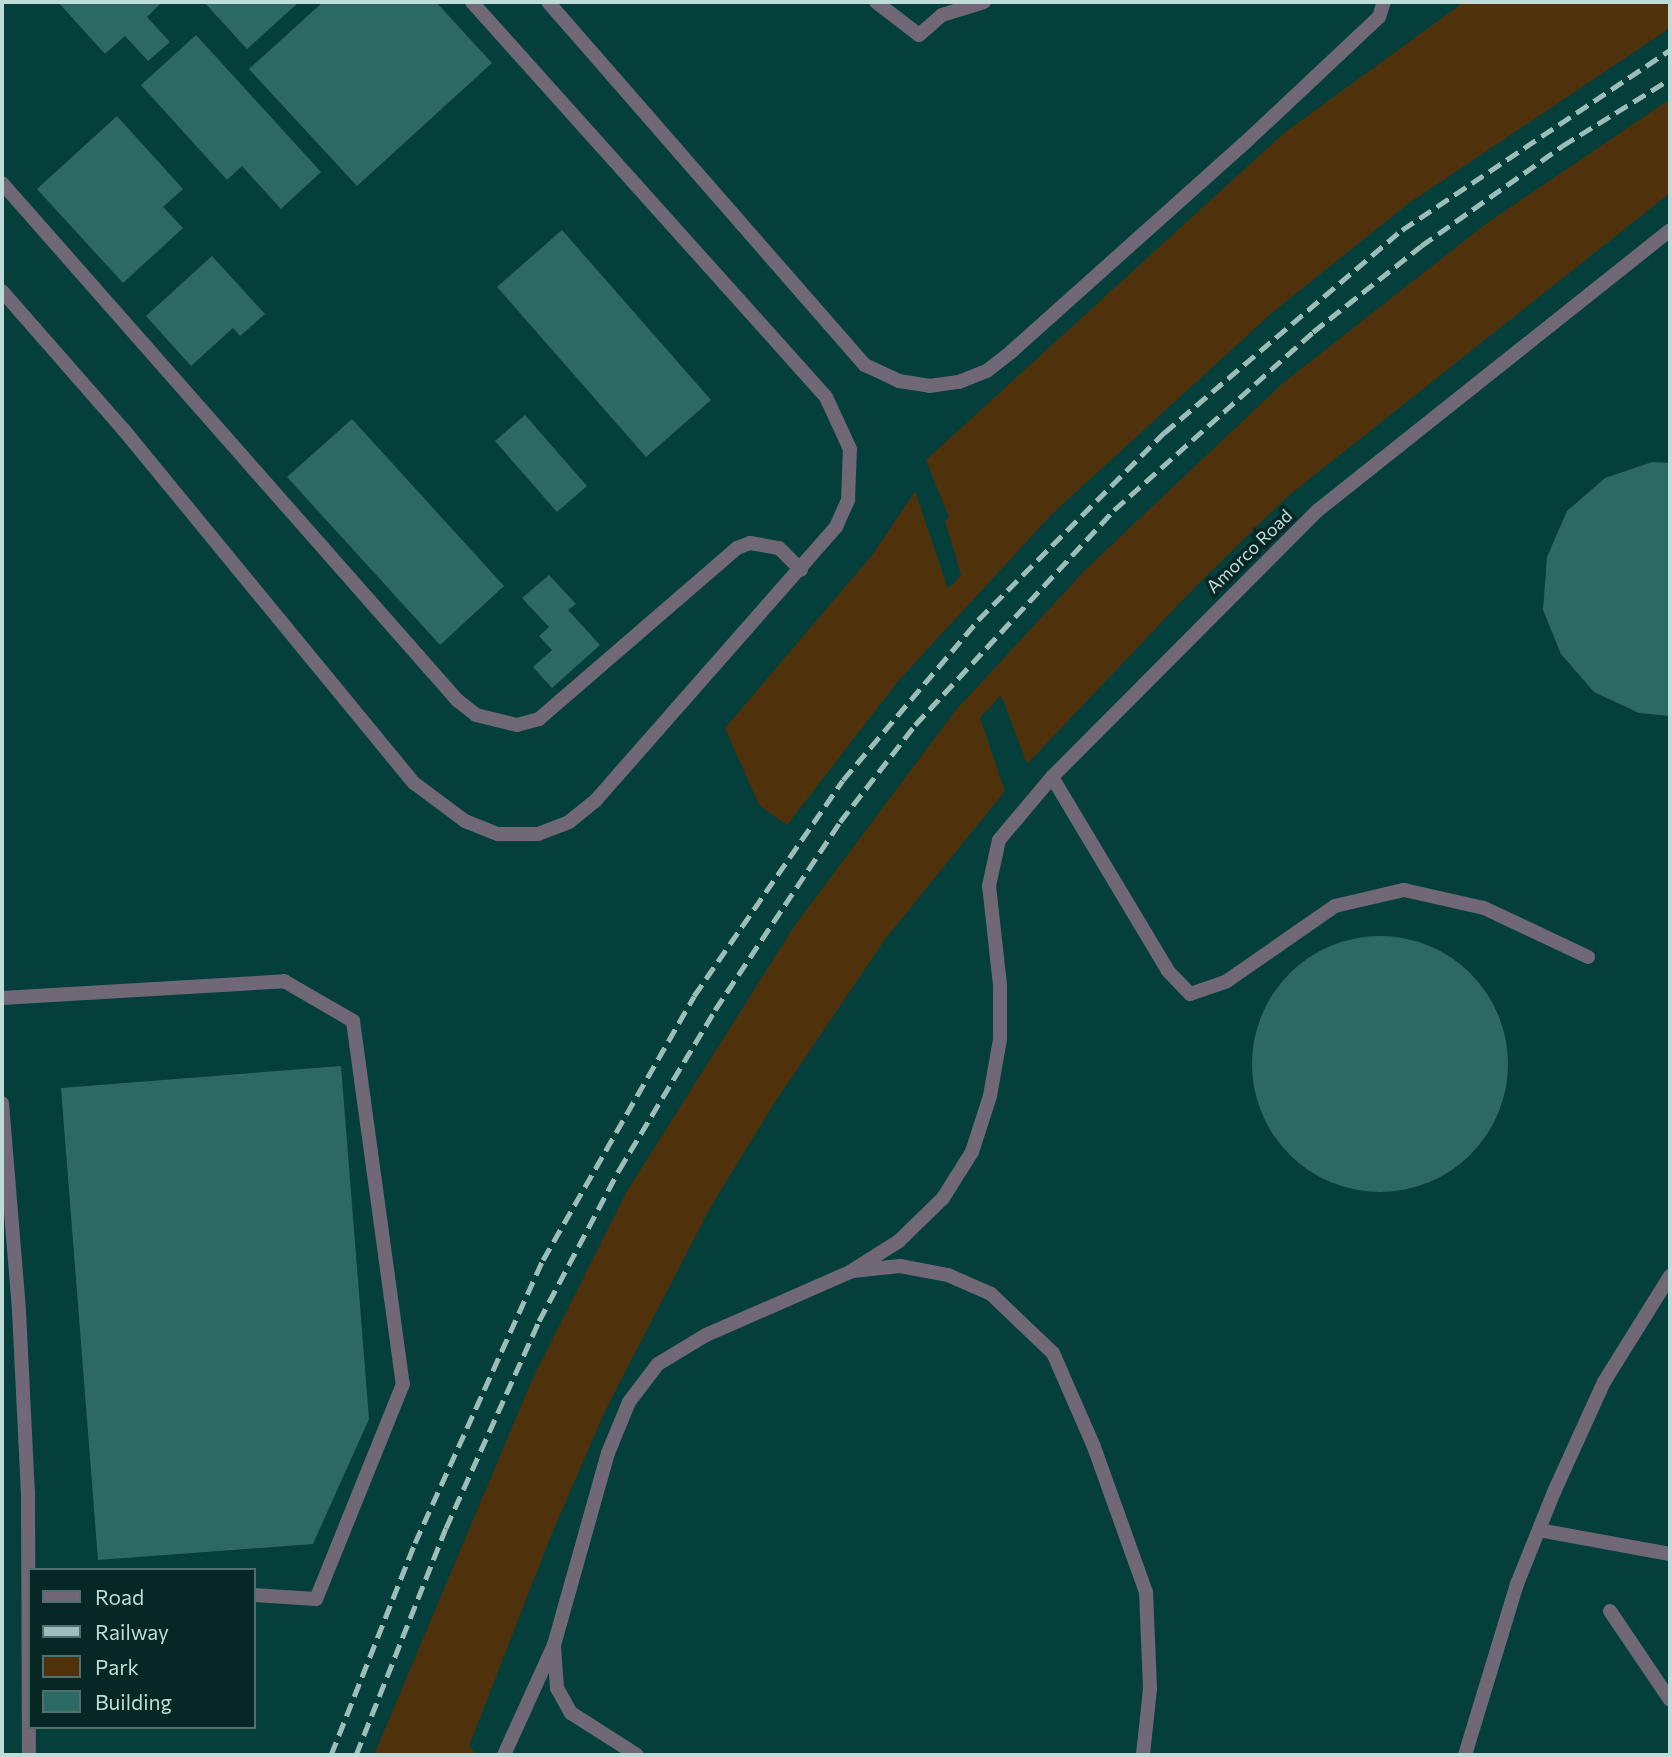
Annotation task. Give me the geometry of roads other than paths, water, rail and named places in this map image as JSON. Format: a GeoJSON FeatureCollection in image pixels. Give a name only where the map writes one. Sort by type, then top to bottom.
{"type":"FeatureCollection","features":[{"type":"Feature","properties":{"kind":"street"},"geometry":{"type":"LineString","coordinates":[[2,291],[123,429],[414,783],[465,821],[498,834],[538,834],[569,822],[596,800],[801,570],[836,527],[848,500],[850,449],[841,421],[826,397],[472,2]]}},
{"type":"Feature","properties":{"kind":"street"},"geometry":{"type":"LineString","coordinates":[[548,2],[865,365],[899,381],[929,386],[959,382],[988,370],[1012,351],[1269,121],[1378,17],[1384,2]]}},
{"type":"Feature","properties":{"kind":"street"},"geometry":{"type":"LineString","coordinates":[[876,2],[919,35],[942,15],[984,2]]}},
{"type":"Feature","properties":{"kind":"street"},"geometry":{"type":"LineString","coordinates":[[2,183],[457,700],[476,715],[517,725],[539,719],[737,548],[750,542],[779,548],[801,570]]}},
{"type":"Feature","properties":{"kind":"street","name":"Amorco Road"},"geometry":{"type":"LineString","coordinates":[[850,1272],[899,1241],[943,1198],[972,1152],[990,1096],[1000,1039],[1000,985],[989,886],[999,840],[1052,777],[1317,511],[1670,230]]}},
{"type":"Feature","properties":{"kind":"street"},"geometry":{"type":"LineString","coordinates":[[1052,777],[1168,971],[1190,994],[1227,981],[1335,906],[1404,890],[1484,908],[1588,957]]}},
{"type":"Feature","properties":{"kind":"street"},"geometry":{"type":"LineString","coordinates":[[2,998],[284,981],[353,1021],[403,1384],[316,1599],[256,1595]]}},
{"type":"Feature","properties":{"kind":"street"},"geometry":{"type":"LineString","coordinates":[[2,1103],[19,1311],[29,1568]]}},
{"type":"Feature","properties":{"kind":"street"},"geometry":{"type":"LineString","coordinates":[[504,1755],[554,1645],[608,1453],[629,1402],[659,1364],[706,1335],[850,1272],[900,1266],[948,1275],[991,1294],[1053,1353],[1094,1447],[1146,1592],[1150,1689],[1143,1755]]}},
{"type":"Feature","properties":{"kind":"street"},"geometry":{"type":"LineString","coordinates":[[1465,1755],[1539,1530],[1604,1382],[1670,1276]]}},
{"type":"Feature","properties":{"kind":"street"},"geometry":{"type":"LineString","coordinates":[[1539,1530],[1670,1554]]}},
{"type":"Feature","properties":{"kind":"street"},"geometry":{"type":"LineString","coordinates":[[1609,1611],[1670,1700]]}},
{"type":"Feature","properties":{"kind":"street"},"geometry":{"type":"LineString","coordinates":[[554,1645],[557,1688],[571,1713],[637,1755]]}},
{"type":"Feature","properties":{"kind":"street"},"geometry":{"type":"LineString","coordinates":[[29,1729],[29,1755]]}},
{"type":"Feature","properties":{"kind":"railway"},"geometry":{"type":"LineString","coordinates":[[331,1755],[415,1543],[543,1260],[694,996],[843,780],[978,620],[1164,433],[1402,230],[1670,50]]}},
{"type":"Feature","properties":{"kind":"railway"},"geometry":{"type":"LineString","coordinates":[[356,1755],[446,1528],[539,1321],[619,1170],[715,1010],[840,822],[915,725],[1114,510],[1313,332],[1421,246],[1562,146],[1670,79]]}}]}
